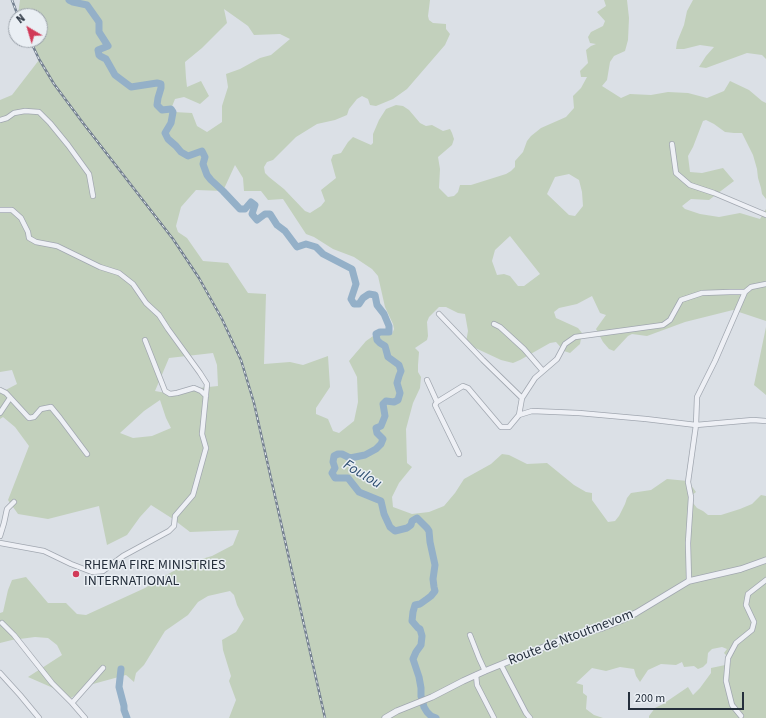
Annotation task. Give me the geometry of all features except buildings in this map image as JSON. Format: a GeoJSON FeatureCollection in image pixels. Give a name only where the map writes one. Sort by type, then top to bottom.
{"type":"FeatureCollection","features":[{"type":"Feature","properties":{"kind":"street"},"geometry":{"type":"LineString","coordinates":[[0,120],[7,118],[14,113],[25,111],[39,112],[68,145],[89,174],[93,196]]}},
{"type":"Feature","properties":{"kind":"street"},"geometry":{"type":"LineString","coordinates":[[672,144],[676,173],[690,185],[714,193],[766,215]]}},
{"type":"Feature","properties":{"kind":"street"},"geometry":{"type":"LineString","coordinates":[[0,210],[12,210],[21,218],[28,232],[29,238],[36,242],[57,246],[100,267],[119,273],[133,284],[146,303],[159,314],[206,384],[202,434],[206,448],[193,495],[175,516],[174,526],[169,531],[123,556],[103,571],[92,572],[44,551],[0,543]]}},
{"type":"Feature","properties":{"kind":"street"},"geometry":{"type":"LineString","coordinates":[[689,581],[688,542],[691,497],[688,482],[696,425],[697,397],[715,361],[745,292],[750,288],[766,284]]}},
{"type":"Feature","properties":{"kind":"street"},"geometry":{"type":"LineString","coordinates":[[437,402],[463,386],[468,388],[501,427],[509,427],[519,415],[522,398],[535,378],[557,359],[565,344],[575,336],[663,325],[670,320],[681,300],[702,293],[745,292]]}},
{"type":"Feature","properties":{"kind":"street"},"geometry":{"type":"LineString","coordinates":[[439,314],[522,398]]}},
{"type":"Feature","properties":{"kind":"street"},"geometry":{"type":"LineString","coordinates":[[494,324],[500,327],[524,349],[543,371]]}},
{"type":"Feature","properties":{"kind":"street"},"geometry":{"type":"LineString","coordinates":[[145,340],[165,391],[170,394],[194,388],[201,391],[206,396]]}},
{"type":"Feature","properties":{"kind":"street"},"geometry":{"type":"LineString","coordinates":[[427,380],[437,402],[435,405],[460,454]]}},
{"type":"Feature","properties":{"kind":"street"},"geometry":{"type":"LineString","coordinates":[[0,390],[6,393],[29,418],[34,417],[41,409],[51,407],[87,454]]}},
{"type":"Feature","properties":{"kind":"street"},"geometry":{"type":"LineString","coordinates":[[0,413],[10,398]]}},
{"type":"Feature","properties":{"kind":"street"},"geometry":{"type":"LineString","coordinates":[[519,415],[532,411],[579,413],[696,425],[753,420],[766,421]]}},
{"type":"Feature","properties":{"kind":"street"},"geometry":{"type":"LineString","coordinates":[[0,536],[7,509],[14,502]]}},
{"type":"Feature","properties":{"kind":"street","name":"Route de Ntoutmevom"},"geometry":{"type":"LineString","coordinates":[[385,718],[397,711],[432,697],[485,671],[571,636],[602,628],[622,620],[689,581],[741,569],[766,560]]}},
{"type":"Feature","properties":{"kind":"street"},"geometry":{"type":"LineString","coordinates":[[741,716],[732,705],[726,681],[728,658],[736,643],[752,630],[754,622],[746,605],[748,594],[766,580]]}},
{"type":"Feature","properties":{"kind":"street"},"geometry":{"type":"LineString","coordinates":[[2,623],[14,635],[52,683],[85,718]]}},
{"type":"Feature","properties":{"kind":"street"},"geometry":{"type":"LineString","coordinates":[[470,635],[485,671]]}},
{"type":"Feature","properties":{"kind":"street"},"geometry":{"type":"LineString","coordinates":[[501,665],[530,718]]}},
{"type":"Feature","properties":{"kind":"street"},"geometry":{"type":"LineString","coordinates":[[72,703],[103,668]]}},
{"type":"Feature","properties":{"kind":"street"},"geometry":{"type":"LineString","coordinates":[[0,673],[38,718]]}},
{"type":"Feature","properties":{"kind":"street"},"geometry":{"type":"LineString","coordinates":[[476,675],[477,685],[494,718]]}},
{"type":"Feature","properties":{"kind":"green space"},"geometry":{"type":"Polygon","coordinates":[[[20,0],[430,0],[429,20],[433,23],[446,24],[446,29],[450,34],[445,45],[407,89],[393,99],[376,106],[370,105],[368,99],[362,96],[357,99],[349,109],[347,115],[335,120],[317,124],[296,137],[273,160],[267,162],[264,167],[265,173],[269,177],[284,189],[305,211],[310,213],[321,206],[325,201],[321,190],[336,178],[331,160],[333,155],[341,153],[353,137],[371,145],[373,143],[373,134],[379,120],[386,109],[396,105],[403,106],[409,110],[420,123],[426,126],[432,125],[443,131],[450,129],[454,139],[452,145],[438,157],[440,169],[439,188],[448,197],[454,196],[458,192],[460,185],[471,185],[511,171],[515,167],[515,161],[523,152],[527,141],[531,136],[541,128],[566,117],[574,108],[573,96],[581,88],[587,77],[581,77],[580,71],[588,63],[586,50],[596,44],[590,43],[588,37],[591,32],[603,26],[605,21],[597,12],[606,6],[604,0],[627,0],[629,18],[628,40],[625,51],[614,56],[610,62],[607,80],[602,86],[621,98],[630,94],[651,95],[668,92],[688,93],[707,98],[724,91],[730,81],[749,90],[766,103],[766,199],[762,194],[753,155],[742,133],[725,132],[706,120],[703,121],[688,156],[690,172],[702,173],[723,168],[734,181],[709,200],[691,199],[682,206],[685,209],[700,214],[719,217],[740,213],[760,219],[766,209],[766,321],[733,310],[685,322],[647,336],[632,334],[628,336],[614,351],[609,349],[603,342],[596,329],[606,315],[600,313],[592,296],[577,304],[559,308],[554,312],[556,318],[578,328],[582,333],[580,344],[570,353],[564,351],[556,342],[550,343],[513,363],[501,360],[471,346],[466,342],[468,331],[465,314],[458,313],[446,307],[439,307],[429,317],[427,322],[427,340],[415,348],[419,352],[418,372],[421,377],[420,388],[413,403],[406,429],[407,463],[412,467],[399,483],[392,497],[393,507],[412,514],[429,512],[444,506],[464,479],[491,464],[502,454],[509,455],[527,464],[547,463],[574,485],[586,492],[592,493],[592,500],[608,522],[615,521],[619,516],[627,498],[631,493],[651,490],[667,479],[688,481],[696,492],[691,496],[693,503],[697,508],[708,515],[721,515],[740,509],[752,504],[761,495],[766,496],[766,718],[649,718],[655,708],[688,687],[693,695],[711,673],[711,668],[730,664],[731,660],[724,653],[727,649],[722,647],[712,649],[708,653],[707,663],[703,667],[698,669],[694,666],[684,667],[682,662],[676,665],[661,664],[648,670],[640,682],[634,669],[620,667],[606,671],[592,668],[576,683],[583,685],[583,693],[587,696],[586,709],[594,715],[603,718],[229,718],[236,700],[229,681],[231,676],[223,650],[222,640],[236,632],[244,619],[234,595],[230,591],[208,596],[198,602],[188,615],[165,631],[144,665],[136,673],[134,682],[126,675],[93,684],[71,698],[60,691],[28,677],[62,655],[57,645],[48,638],[35,637],[0,643],[0,613],[3,612],[12,580],[26,577],[48,603],[66,603],[77,614],[86,615],[145,588],[188,563],[212,556],[233,545],[239,530],[190,532],[151,505],[127,535],[107,545],[99,506],[48,519],[18,514],[8,500],[29,446],[15,427],[3,417],[0,419],[0,393],[17,384],[12,370],[0,372],[0,100],[12,95],[39,60],[34,48],[48,48],[48,8],[19,8],[20,0]],[[224,9],[227,23],[202,48],[185,62],[187,87],[201,81],[209,96],[200,104],[184,97],[175,99],[171,109],[174,112],[192,113],[197,126],[207,132],[222,122],[222,106],[228,87],[226,74],[240,69],[260,58],[271,55],[290,39],[280,34],[254,35],[248,26],[224,9]],[[235,165],[223,191],[196,190],[181,207],[176,226],[178,232],[187,238],[203,261],[228,263],[248,293],[266,294],[264,364],[290,362],[303,365],[328,356],[330,387],[316,408],[316,414],[328,419],[333,431],[339,433],[354,421],[358,402],[357,377],[349,361],[366,341],[380,332],[389,332],[392,334],[394,329],[385,307],[378,276],[372,269],[354,257],[333,249],[314,237],[306,234],[283,199],[268,200],[261,191],[244,191],[243,178],[235,165]],[[569,174],[555,177],[547,194],[569,215],[575,216],[583,206],[579,180],[569,174]],[[510,236],[495,250],[492,261],[497,275],[504,274],[510,276],[518,286],[524,286],[540,274],[510,236]],[[213,353],[169,358],[155,391],[172,394],[199,388],[218,386],[217,365],[213,353]],[[160,400],[144,411],[120,433],[133,438],[152,436],[171,428],[160,400]]]}},
{"type":"Feature","properties":{"kind":"green space"},"geometry":{"type":"Polygon","coordinates":[[[693,0],[766,0],[766,59],[762,55],[747,53],[706,68],[699,67],[714,47],[700,45],[684,49],[676,49],[687,11],[693,0]]]}},
{"type":"Feature","properties":{"kind":"green space"},"geometry":{"type":"Polygon","coordinates":[[[766,327],[766,395],[754,385],[766,327]]]}},
{"type":"Feature","properties":{"kind":"waterway","name":"Foulou"},"geometry":{"type":"LineString","coordinates":[[69,0],[87,5],[99,22],[99,32],[108,46],[98,50],[99,55],[106,59],[115,75],[131,87],[157,83],[161,84],[157,105],[162,110],[171,109],[173,112],[171,123],[165,133],[168,139],[181,152],[188,156],[202,151],[205,157],[203,164],[207,175],[240,209],[245,209],[251,202],[255,205],[252,214],[257,220],[265,214],[270,214],[277,225],[285,231],[297,247],[306,244],[316,247],[323,254],[352,269],[356,284],[351,299],[354,304],[359,304],[363,298],[369,294],[375,295],[377,305],[384,314],[389,326],[389,332],[380,332],[376,334],[377,340],[385,346],[388,357],[399,365],[401,371],[397,383],[400,393],[398,400],[394,402],[386,401],[383,404],[385,416],[381,426],[376,428],[377,433],[383,439],[381,444],[376,449],[365,455],[350,458],[342,454],[334,456],[333,462],[335,468],[332,473],[335,478],[348,478],[359,492],[381,501],[384,514],[390,527],[395,531],[407,528],[411,525],[412,521],[417,518],[429,531],[435,565],[433,579],[435,591],[420,604],[415,605],[412,621],[420,629],[422,636],[421,645],[413,659],[419,677],[424,707],[431,716],[436,718]]}},
{"type":"Feature","properties":{"kind":"waterway"},"geometry":{"type":"LineString","coordinates":[[121,669],[119,687],[127,718]]}},
{"type":"Feature","properties":{"kind":"railway"},"geometry":{"type":"LineString","coordinates":[[12,0],[15,8]]}},
{"type":"Feature","properties":{"kind":"railway"},"geometry":{"type":"LineString","coordinates":[[34,48],[54,84],[173,239],[199,278],[222,319],[241,360],[254,403],[325,718]]}},
{"type":"Feature","properties":{"kind":"place","name":"RHEMA FIRE MINISTRIES INTERNATIONAL"},"geometry":{"type":"Point","coordinates":[76,574]}}]}
